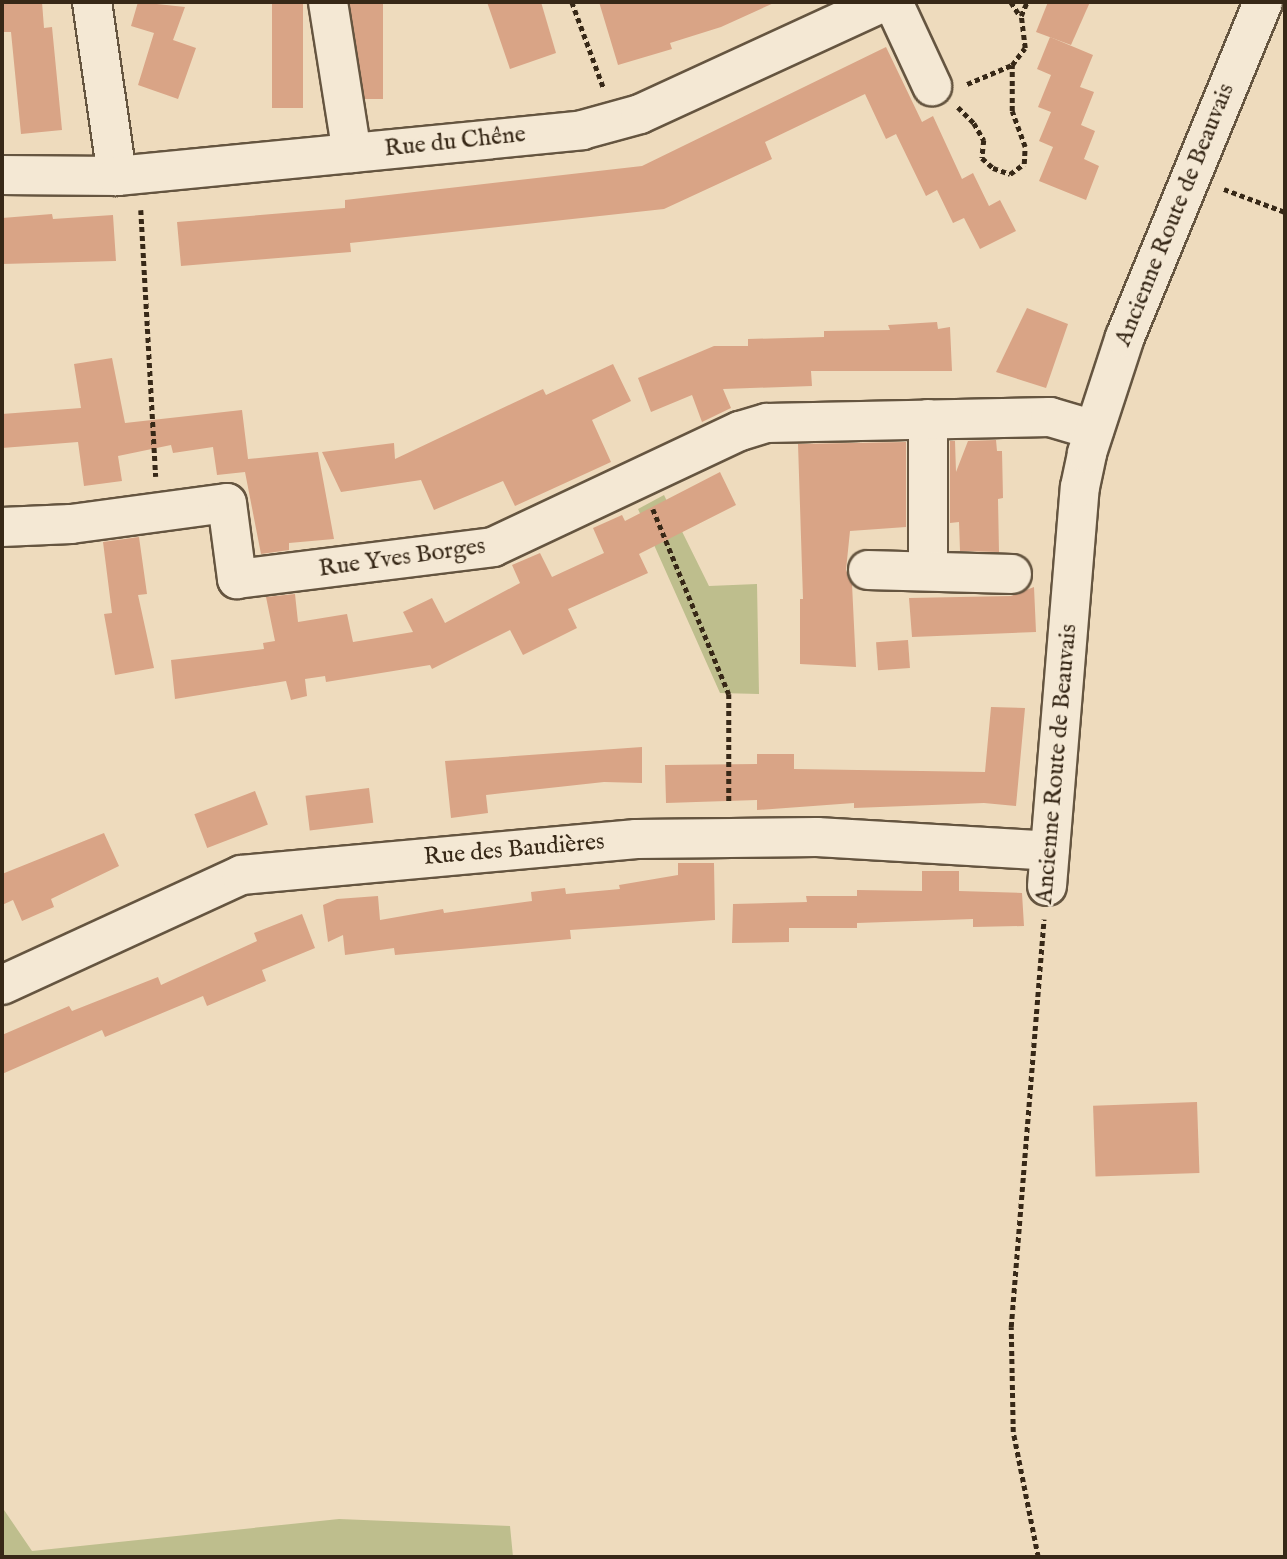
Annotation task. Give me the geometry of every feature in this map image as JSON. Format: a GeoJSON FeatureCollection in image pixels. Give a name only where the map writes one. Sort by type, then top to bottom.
{"type":"FeatureCollection","features":[{"type":"Feature","properties":{"kind":"street"},"geometry":{"type":"LineString","coordinates":[[92,2],[128,175]]}},
{"type":"Feature","properties":{"kind":"street"},"geometry":{"type":"LineString","coordinates":[[328,2],[352,153]]}},
{"type":"Feature","properties":{"kind":"street","name":"Rue du Chêne"},"geometry":{"type":"LineString","coordinates":[[2,175],[128,175],[352,153],[616,122],[883,2]]}},
{"type":"Feature","properties":{"kind":"street"},"geometry":{"type":"LineString","coordinates":[[893,2],[945,92]]}},
{"type":"Feature","properties":{"kind":"street","name":"Ancienne Route de Beauvais"},"geometry":{"type":"LineString","coordinates":[[1048,869],[1080,487],[1094,430],[1187,179],[1263,2]]}},
{"type":"Feature","properties":{"kind":"street","name":"Rue Yves Borges"},"geometry":{"type":"LineString","coordinates":[[2,527],[71,524],[227,503],[237,579],[493,547],[740,431],[767,423],[1050,417],[1094,430]]}},
{"type":"Feature","properties":{"kind":"street"},"geometry":{"type":"LineString","coordinates":[[928,419],[928,570]]}},
{"type":"Feature","properties":{"kind":"street"},"geometry":{"type":"LineString","coordinates":[[867,570],[1012,574]]}},
{"type":"Feature","properties":{"kind":"street","name":"Rue des Baudières"},"geometry":{"type":"LineString","coordinates":[[2,985],[241,876],[636,839],[817,837],[1048,869]]}},
{"type":"Feature","properties":{"kind":"path"},"geometry":{"type":"LineString","coordinates":[[572,2],[616,122]]}},
{"type":"Feature","properties":{"kind":"path"},"geometry":{"type":"LineString","coordinates":[[1011,2],[1021,16],[1026,48],[1012,65],[945,92],[974,122],[984,140],[982,158],[1010,174],[1024,164],[1025,147],[1012,111],[1012,65]]}},
{"type":"Feature","properties":{"kind":"path"},"geometry":{"type":"LineString","coordinates":[[1021,16],[1027,2]]}},
{"type":"Feature","properties":{"kind":"path"},"geometry":{"type":"LineString","coordinates":[[128,175],[158,511]]}},
{"type":"Feature","properties":{"kind":"path"},"geometry":{"type":"LineString","coordinates":[[1187,179],[1285,212]]}},
{"type":"Feature","properties":{"kind":"path"},"geometry":{"type":"LineString","coordinates":[[638,480],[729,694],[729,838]]}},
{"type":"Feature","properties":{"kind":"path","name":"Ancienne Route de Beauvais"},"geometry":{"type":"LineString","coordinates":[[1038,1557],[1013,1432],[1011,1327],[1048,869]]}},
{"type":"Feature","properties":{"kind":"green space"},"geometry":{"type":"Polygon","coordinates":[[[664,495],[709,586],[757,584],[759,694],[720,693],[638,509],[664,495]]]}},
{"type":"Feature","properties":{"kind":"green space"},"geometry":{"type":"Polygon","coordinates":[[[2,1507],[32,1551],[339,1519],[510,1526],[513,1557],[2,1557],[2,1507]]]}},
{"type":"Feature","properties":{"kind":"building"},"geometry":{"type":"Polygon","coordinates":[[[2,2],[42,2],[44,28],[52,27],[62,130],[21,134],[11,32],[3,32],[2,2]]]}},
{"type":"Feature","properties":{"kind":"building"},"geometry":{"type":"Polygon","coordinates":[[[138,2],[185,7],[173,40],[196,48],[178,99],[138,85],[154,33],[131,26],[138,2]]]}},
{"type":"Feature","properties":{"kind":"building"},"geometry":{"type":"Polygon","coordinates":[[[272,2],[303,2],[303,108],[272,108],[272,2]]]}},
{"type":"Feature","properties":{"kind":"building"},"geometry":{"type":"Polygon","coordinates":[[[350,2],[383,2],[383,99],[350,99],[350,2]]]}},
{"type":"Feature","properties":{"kind":"building"},"geometry":{"type":"Polygon","coordinates":[[[487,2],[541,2],[556,53],[510,69],[487,2]]]}},
{"type":"Feature","properties":{"kind":"building"},"geometry":{"type":"Polygon","coordinates":[[[599,2],[776,2],[721,27],[670,43],[672,49],[618,65],[599,2]]]}},
{"type":"Feature","properties":{"kind":"building"},"geometry":{"type":"Polygon","coordinates":[[[1048,2],[1090,2],[1071,45],[1036,32],[1048,2]]]}},
{"type":"Feature","properties":{"kind":"building"},"geometry":{"type":"Polygon","coordinates":[[[1050,37],[1093,55],[1080,87],[1094,92],[1081,125],[1095,131],[1084,159],[1099,166],[1086,200],[1039,181],[1053,147],[1039,141],[1051,112],[1038,107],[1051,75],[1037,69],[1050,37]]]}},
{"type":"Feature","properties":{"kind":"building"},"geometry":{"type":"Polygon","coordinates":[[[886,47],[922,122],[933,116],[962,179],[973,173],[989,206],[1000,200],[1016,231],[980,249],[964,218],[953,223],[937,190],[926,196],[896,134],[886,139],[865,94],[765,142],[772,159],[664,209],[350,243],[351,252],[181,266],[177,222],[345,208],[345,200],[642,166],[886,47]]]}},
{"type":"Feature","properties":{"kind":"building"},"geometry":{"type":"Polygon","coordinates":[[[52,214],[53,219],[113,215],[116,261],[2,264],[2,218],[52,214]]]}},
{"type":"Feature","properties":{"kind":"building"},"geometry":{"type":"Polygon","coordinates":[[[1027,308],[1068,324],[1046,388],[996,372],[1027,308]]]}},
{"type":"Feature","properties":{"kind":"building"},"geometry":{"type":"Polygon","coordinates":[[[937,322],[938,329],[950,327],[952,371],[811,371],[812,386],[723,389],[731,408],[702,422],[692,395],[651,412],[638,378],[714,346],[748,346],[748,339],[824,337],[824,331],[890,330],[888,325],[937,322]]]}},
{"type":"Feature","properties":{"kind":"building"},"geometry":{"type":"Polygon","coordinates":[[[112,358],[125,423],[242,410],[248,459],[318,452],[334,539],[289,543],[289,550],[261,554],[245,472],[217,475],[213,447],[173,453],[171,445],[118,456],[122,481],[84,486],[78,442],[2,448],[2,414],[81,408],[74,364],[112,358]]]}},
{"type":"Feature","properties":{"kind":"building"},"geometry":{"type":"Polygon","coordinates":[[[613,364],[631,401],[592,420],[611,462],[515,506],[503,481],[434,510],[421,480],[341,492],[322,452],[394,443],[395,459],[543,389],[546,395],[613,364]]]}},
{"type":"Feature","properties":{"kind":"building"},"geometry":{"type":"Polygon","coordinates":[[[996,440],[997,451],[1002,451],[1003,498],[998,499],[999,552],[960,551],[959,522],[950,523],[950,441],[955,441],[956,472],[968,441],[996,440]]]}},
{"type":"Feature","properties":{"kind":"building"},"geometry":{"type":"Polygon","coordinates":[[[906,442],[906,527],[850,531],[846,570],[852,584],[856,667],[800,664],[800,599],[803,599],[798,444],[906,442]]]}},
{"type":"Feature","properties":{"kind":"building"},"geometry":{"type":"Polygon","coordinates":[[[720,472],[736,505],[639,554],[648,573],[568,609],[577,628],[523,655],[510,630],[432,669],[430,665],[326,682],[325,676],[305,679],[307,696],[291,700],[286,681],[175,699],[171,660],[264,649],[263,643],[275,641],[266,597],[295,594],[298,622],[347,614],[353,642],[413,632],[403,612],[432,598],[445,623],[520,583],[512,565],[540,553],[552,577],[604,553],[593,528],[622,515],[625,521],[720,472]]]}},
{"type":"Feature","properties":{"kind":"building"},"geometry":{"type":"Polygon","coordinates":[[[139,537],[147,594],[138,595],[154,668],[115,675],[104,614],[112,613],[103,542],[139,537]]]}},
{"type":"Feature","properties":{"kind":"building"},"geometry":{"type":"Polygon","coordinates":[[[1034,587],[1036,632],[912,637],[909,598],[1011,596],[1034,587]]]}},
{"type":"Feature","properties":{"kind":"building"},"geometry":{"type":"Polygon","coordinates":[[[908,640],[910,668],[878,670],[876,642],[908,640]]]}},
{"type":"Feature","properties":{"kind":"building"},"geometry":{"type":"Polygon","coordinates":[[[991,707],[1025,708],[1016,806],[984,803],[854,808],[854,803],[757,810],[757,800],[666,803],[665,765],[757,764],[757,754],[794,754],[794,769],[985,772],[991,707]]]}},
{"type":"Feature","properties":{"kind":"building"},"geometry":{"type":"Polygon","coordinates":[[[642,747],[642,783],[604,782],[486,795],[488,813],[451,818],[445,761],[642,747]]]}},
{"type":"Feature","properties":{"kind":"building"},"geometry":{"type":"Polygon","coordinates":[[[369,788],[373,823],[310,831],[305,796],[369,788]]]}},
{"type":"Feature","properties":{"kind":"building"},"geometry":{"type":"Polygon","coordinates":[[[255,791],[268,825],[207,848],[194,814],[255,791]]]}},
{"type":"Feature","properties":{"kind":"building"},"geometry":{"type":"Polygon","coordinates":[[[104,833],[119,866],[51,899],[54,907],[22,921],[13,900],[2,905],[2,874],[104,833]]]}},
{"type":"Feature","properties":{"kind":"building"},"geometry":{"type":"Polygon","coordinates":[[[678,863],[714,863],[715,920],[570,930],[571,939],[395,955],[394,948],[345,955],[343,935],[328,942],[323,905],[337,899],[378,896],[380,920],[443,909],[444,913],[532,901],[531,892],[565,888],[566,894],[620,889],[619,885],[678,875],[678,863]]]}},
{"type":"Feature","properties":{"kind":"building"},"geometry":{"type":"Polygon","coordinates":[[[922,871],[959,871],[959,891],[1022,893],[1024,926],[973,927],[973,919],[857,923],[857,928],[789,928],[789,942],[732,943],[733,904],[807,902],[806,896],[857,896],[857,890],[922,891],[922,871]]]}},
{"type":"Feature","properties":{"kind":"building"},"geometry":{"type":"Polygon","coordinates":[[[302,914],[315,948],[262,970],[266,981],[207,1006],[203,996],[105,1037],[102,1030],[2,1074],[2,1035],[69,1006],[72,1011],[158,977],[161,985],[257,941],[254,933],[302,914]]]}},
{"type":"Feature","properties":{"kind":"building"},"geometry":{"type":"Polygon","coordinates":[[[1197,1102],[1199,1173],[1096,1177],[1093,1106],[1197,1102]]]}}]}
